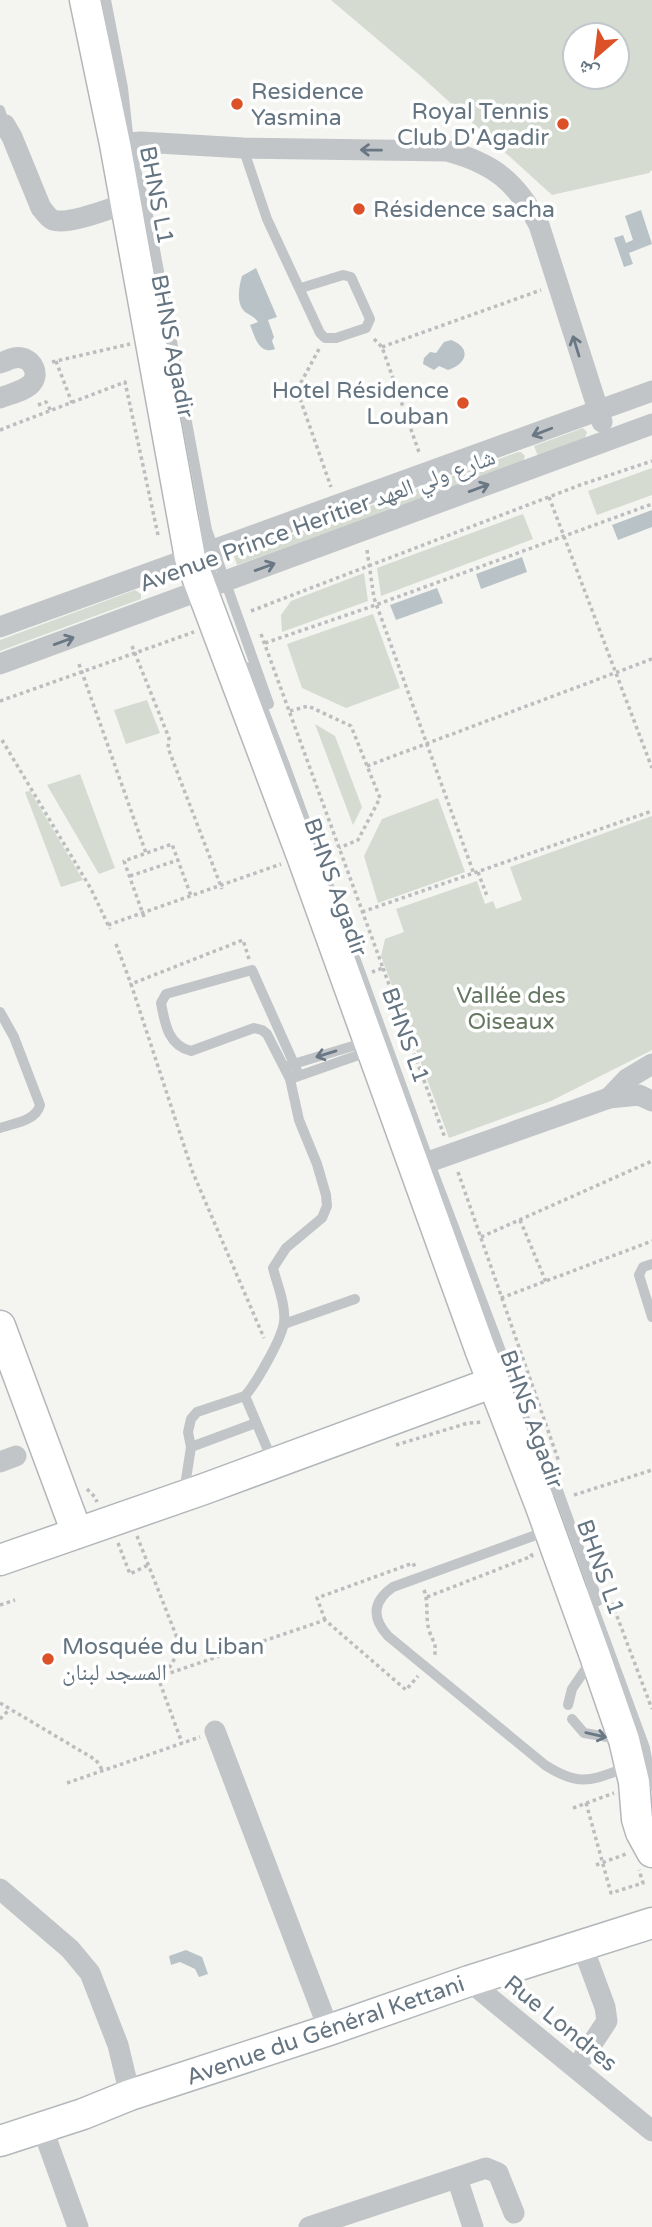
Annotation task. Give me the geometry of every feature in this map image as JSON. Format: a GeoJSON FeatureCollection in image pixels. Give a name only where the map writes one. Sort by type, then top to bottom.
{"type":"FeatureCollection","features":[{"type":"Feature","properties":{"kind":"street","name":"BHNS Agadir"},"geometry":{"type":"LineString","coordinates":[[85,0],[123,143],[124,204],[149,339],[203,553]]}},
{"type":"Feature","properties":{"kind":"street"},"geometry":{"type":"LineString","coordinates":[[2,120],[47,216],[53,220],[62,220],[87,216],[124,204]]}},
{"type":"Feature","properties":{"kind":"street"},"geometry":{"type":"LineString","coordinates":[[123,143],[447,151],[471,157],[493,168],[512,184],[528,203],[539,225],[608,439]]}},
{"type":"Feature","properties":{"kind":"street"},"geometry":{"type":"LineString","coordinates":[[0,363],[24,358],[31,363],[35,371],[34,380],[29,387],[0,398]]}},
{"type":"Feature","properties":{"kind":"street","name":"Avenue Prince Heritier شارع ولي العهد"},"geometry":{"type":"LineString","coordinates":[[0,627],[652,391]]}},
{"type":"Feature","properties":{"kind":"street","name":"Avenue Prince Heritier شارع ولي العهد"},"geometry":{"type":"LineString","coordinates":[[0,664],[652,424]]}},
{"type":"Feature","properties":{"kind":"street"},"geometry":{"type":"LineString","coordinates":[[203,553],[302,856],[370,1046],[433,1160],[538,1535],[595,1656],[629,1758],[637,1819],[644,1839],[640,1856]]}},
{"type":"Feature","properties":{"kind":"street"},"geometry":{"type":"LineString","coordinates":[[609,1098],[627,1079],[652,1064]]}},
{"type":"Feature","properties":{"kind":"street"},"geometry":{"type":"LineString","coordinates":[[433,1160],[609,1098],[639,1095],[652,1101]]}},
{"type":"Feature","properties":{"kind":"street"},"geometry":{"type":"LineString","coordinates":[[0,1326],[77,1533]]}},
{"type":"Feature","properties":{"kind":"street"},"geometry":{"type":"LineString","coordinates":[[0,1560],[494,1382]]}},
{"type":"Feature","properties":{"kind":"street"},"geometry":{"type":"LineString","coordinates":[[215,1731],[329,2031]]}},
{"type":"Feature","properties":{"kind":"street"},"geometry":{"type":"LineString","coordinates":[[0,1889],[70,1950],[89,1973],[118,2045],[130,2095]]}},
{"type":"Feature","properties":{"kind":"street","name":"Avenue du Général Kettani"},"geometry":{"type":"LineString","coordinates":[[0,2141],[83,2114],[130,2095],[329,2031],[469,1981],[652,1923]]}},
{"type":"Feature","properties":{"kind":"street"},"geometry":{"type":"LineString","coordinates":[[582,1945],[605,2007],[607,2021],[584,2056]]}},
{"type":"Feature","properties":{"kind":"street","name":"Rue Londres"},"geometry":{"type":"LineString","coordinates":[[469,1981],[652,2131]]}},
{"type":"Feature","properties":{"kind":"street"},"geometry":{"type":"LineString","coordinates":[[42,2127],[78,2227]]}},
{"type":"Feature","properties":{"kind":"street"},"geometry":{"type":"LineString","coordinates":[[309,2227],[486,2168],[493,2170],[502,2179],[514,2213]]}},
{"type":"Feature","properties":{"kind":"street"},"geometry":{"type":"LineString","coordinates":[[457,2178],[473,2227]]}},
{"type":"Feature","properties":{"kind":"lane","name":"BHNS L1"},"geometry":{"type":"LineString","coordinates":[[95,0],[123,143]]}},
{"type":"Feature","properties":{"kind":"lane","name":"BHNS Agadir"},"geometry":{"type":"LineString","coordinates":[[106,0],[123,88],[123,143],[150,223],[207,530],[203,553]]}},
{"type":"Feature","properties":{"kind":"lane"},"geometry":{"type":"LineString","coordinates":[[243,148],[267,219],[320,333],[325,338],[336,338],[365,328],[370,319],[351,277],[343,275],[301,288]]}},
{"type":"Feature","properties":{"kind":"lane","name":"BHNS L1"},"geometry":{"type":"LineString","coordinates":[[214,586],[285,765],[433,1160],[645,1748],[652,1786]]}},
{"type":"Feature","properties":{"kind":"lane","name":"BHNS Agadir"},"geometry":{"type":"LineString","coordinates":[[214,586],[368,973],[433,1160],[561,1499],[629,1758]]}},
{"type":"Feature","properties":{"kind":"lane"},"geometry":{"type":"LineString","coordinates":[[183,1496],[191,1447],[189,1425],[197,1412],[245,1396],[253,1386],[284,1324],[283,1308],[272,1268],[286,1248],[322,1218],[327,1206],[317,1164],[299,1120],[292,1071],[252,970],[166,994],[160,1003],[173,1042],[181,1048],[191,1051],[254,1028],[267,1034],[292,1071]]}},
{"type":"Feature","properties":{"kind":"lane"},"geometry":{"type":"LineString","coordinates":[[0,1012],[40,1105],[38,1112],[32,1117],[1,1125]]}},
{"type":"Feature","properties":{"kind":"lane"},"geometry":{"type":"LineString","coordinates":[[292,1071],[370,1046]]}},
{"type":"Feature","properties":{"kind":"lane"},"geometry":{"type":"LineString","coordinates":[[652,1264],[643,1268],[639,1275],[652,1317]]}},
{"type":"Feature","properties":{"kind":"lane"},"geometry":{"type":"LineString","coordinates":[[284,1324],[355,1299]]}},
{"type":"Feature","properties":{"kind":"lane"},"geometry":{"type":"LineString","coordinates":[[245,1396],[274,1463]]}},
{"type":"Feature","properties":{"kind":"lane"},"geometry":{"type":"LineString","coordinates":[[191,1447],[256,1423]]}},
{"type":"Feature","properties":{"kind":"lane"},"geometry":{"type":"LineString","coordinates":[[538,1535],[393,1587],[384,1593],[376,1616],[387,1636],[559,1774],[580,1781],[594,1780],[629,1758],[579,1728],[572,1719]]}},
{"type":"Feature","properties":{"kind":"lane"},"geometry":{"type":"LineString","coordinates":[[568,1705],[575,1683],[595,1656]]}},
{"type":"Feature","properties":{"kind":"path"},"geometry":{"type":"LineString","coordinates":[[382,347],[557,285]]}},
{"type":"Feature","properties":{"kind":"path"},"geometry":{"type":"LineString","coordinates":[[365,328],[382,347],[420,457]]}},
{"type":"Feature","properties":{"kind":"path"},"geometry":{"type":"LineString","coordinates":[[325,338],[297,390],[332,489]]}},
{"type":"Feature","properties":{"kind":"path"},"geometry":{"type":"LineString","coordinates":[[33,367],[149,339]]}},
{"type":"Feature","properties":{"kind":"path"},"geometry":{"type":"LineString","coordinates":[[56,361],[72,403]]}},
{"type":"Feature","properties":{"kind":"path"},"geometry":{"type":"LineString","coordinates":[[0,430],[125,382],[158,535]]}},
{"type":"Feature","properties":{"kind":"path"},"geometry":{"type":"LineString","coordinates":[[652,461],[549,497],[652,768]]}},
{"type":"Feature","properties":{"kind":"path"},"geometry":{"type":"LineString","coordinates":[[265,644],[652,504]]}},
{"type":"Feature","properties":{"kind":"path"},"geometry":{"type":"LineString","coordinates":[[365,530],[377,605],[476,873],[487,896]]}},
{"type":"Feature","properties":{"kind":"path"},"geometry":{"type":"LineString","coordinates":[[251,611],[256,622]]}},
{"type":"Feature","properties":{"kind":"path"},"geometry":{"type":"LineString","coordinates":[[0,701],[194,632]]}},
{"type":"Feature","properties":{"kind":"path"},"geometry":{"type":"LineString","coordinates":[[260,633],[383,968],[433,1160],[480,1237],[562,1470]]}},
{"type":"Feature","properties":{"kind":"path"},"geometry":{"type":"LineString","coordinates":[[132,646],[169,737],[168,748],[221,887]]}},
{"type":"Feature","properties":{"kind":"path"},"geometry":{"type":"LineString","coordinates":[[367,766],[652,659]]}},
{"type":"Feature","properties":{"kind":"path"},"geometry":{"type":"LineString","coordinates":[[79,664],[146,853]]}},
{"type":"Feature","properties":{"kind":"path"},"geometry":{"type":"LineString","coordinates":[[289,711],[308,706],[351,726],[380,798],[358,840],[339,848]]}},
{"type":"Feature","properties":{"kind":"path"},"geometry":{"type":"LineString","coordinates":[[2,740],[91,890],[109,927],[283,863]]}},
{"type":"Feature","properties":{"kind":"path"},"geometry":{"type":"LineString","coordinates":[[362,912],[652,811]]}},
{"type":"Feature","properties":{"kind":"path"},"geometry":{"type":"LineString","coordinates":[[144,914],[124,861],[172,844],[191,896]]}},
{"type":"Feature","properties":{"kind":"path"},"geometry":{"type":"LineString","coordinates":[[130,876],[178,860]]}},
{"type":"Feature","properties":{"kind":"path"},"geometry":{"type":"LineString","coordinates":[[131,984],[242,938],[252,970]]}},
{"type":"Feature","properties":{"kind":"path"},"geometry":{"type":"LineString","coordinates":[[116,944],[193,1173],[271,1353]]}},
{"type":"Feature","properties":{"kind":"path"},"geometry":{"type":"LineString","coordinates":[[162,964],[165,971]]}},
{"type":"Feature","properties":{"kind":"path"},"geometry":{"type":"LineString","coordinates":[[368,973],[383,968]]}},
{"type":"Feature","properties":{"kind":"path"},"geometry":{"type":"LineString","coordinates":[[480,1237],[652,1161]]}},
{"type":"Feature","properties":{"kind":"path"},"geometry":{"type":"LineString","coordinates":[[520,1220],[546,1282]]}},
{"type":"Feature","properties":{"kind":"path"},"geometry":{"type":"LineString","coordinates":[[501,1298],[652,1241]]}},
{"type":"Feature","properties":{"kind":"path"},"geometry":{"type":"LineString","coordinates":[[571,1496],[652,1470]]}},
{"type":"Feature","properties":{"kind":"path"},"geometry":{"type":"LineString","coordinates":[[135,1531],[181,1648],[160,1683],[182,1743]]}},
{"type":"Feature","properties":{"kind":"path"},"geometry":{"type":"LineString","coordinates":[[427,1597],[532,1556],[538,1535]]}},
{"type":"Feature","properties":{"kind":"path"},"geometry":{"type":"LineString","coordinates":[[119,1546],[130,1574],[148,1565]]}},
{"type":"Feature","properties":{"kind":"path"},"geometry":{"type":"LineString","coordinates":[[413,1563],[427,1597],[428,1628],[436,1647],[435,1655],[406,1690],[325,1620],[317,1598],[413,1563]]}},
{"type":"Feature","properties":{"kind":"path"},"geometry":{"type":"LineString","coordinates":[[609,1596],[652,1709]]}},
{"type":"Feature","properties":{"kind":"path"},"geometry":{"type":"LineString","coordinates":[[0,1605],[15,1600]]}},
{"type":"Feature","properties":{"kind":"path"},"geometry":{"type":"LineString","coordinates":[[164,1675],[325,1620]]}},
{"type":"Feature","properties":{"kind":"path"},"geometry":{"type":"LineString","coordinates":[[0,1703],[96,1759],[103,1771]]}},
{"type":"Feature","properties":{"kind":"path"},"geometry":{"type":"LineString","coordinates":[[0,1719],[10,1709]]}},
{"type":"Feature","properties":{"kind":"path"},"geometry":{"type":"LineString","coordinates":[[67,1783],[215,1731]]}},
{"type":"Feature","properties":{"kind":"path"},"geometry":{"type":"LineString","coordinates":[[573,1808],[614,1793],[629,1758]]}},
{"type":"Feature","properties":{"kind":"path"},"geometry":{"type":"LineString","coordinates":[[586,1803],[602,1863],[611,1893],[643,1883],[640,1856],[602,1863],[596,1865]]}},
{"type":"Feature","properties":{"kind":"green space","name":"Royal Tennis Club D'Agadir"},"geometry":{"type":"Polygon","coordinates":[[[331,0],[652,0],[652,170],[649,173],[552,195],[423,78],[331,0]]]}},
{"type":"Feature","properties":{"kind":"green space"},"geometry":{"type":"Polygon","coordinates":[[[583,428],[587,432],[585,438],[538,456],[534,446],[583,428]]]}},
{"type":"Feature","properties":{"kind":"green space"},"geometry":{"type":"Polygon","coordinates":[[[518,452],[525,456],[523,462],[237,565],[234,556],[518,452]]]}},
{"type":"Feature","properties":{"kind":"green space"},"geometry":{"type":"Polygon","coordinates":[[[652,468],[652,495],[597,515],[588,491],[652,468]]]}},
{"type":"Feature","properties":{"kind":"green space"},"geometry":{"type":"Polygon","coordinates":[[[523,514],[533,539],[381,596],[377,568],[523,514]]]}},
{"type":"Feature","properties":{"kind":"green space"},"geometry":{"type":"Polygon","coordinates":[[[364,573],[368,601],[282,632],[281,615],[291,601],[364,573]]]}},
{"type":"Feature","properties":{"kind":"green space"},"geometry":{"type":"Polygon","coordinates":[[[135,590],[141,594],[141,599],[0,651],[0,640],[135,590]]]}},
{"type":"Feature","properties":{"kind":"green space"},"geometry":{"type":"Polygon","coordinates":[[[373,614],[400,688],[346,708],[302,688],[287,644],[373,614]]]}},
{"type":"Feature","properties":{"kind":"green space"},"geometry":{"type":"Polygon","coordinates":[[[147,700],[160,733],[126,744],[114,710],[147,700]]]}},
{"type":"Feature","properties":{"kind":"green space"},"geometry":{"type":"Polygon","coordinates":[[[315,724],[335,736],[362,807],[353,825],[315,724]]]}},
{"type":"Feature","properties":{"kind":"green space"},"geometry":{"type":"Polygon","coordinates":[[[80,774],[115,868],[99,874],[47,785],[80,774]]]}},
{"type":"Feature","properties":{"kind":"green space"},"geometry":{"type":"Polygon","coordinates":[[[30,791],[83,880],[61,887],[25,792],[30,791]]]}},
{"type":"Feature","properties":{"kind":"green space"},"geometry":{"type":"Polygon","coordinates":[[[438,798],[465,872],[378,903],[364,856],[382,819],[438,798]]]}},
{"type":"Feature","properties":{"kind":"green space","name":"Vallée des Oiseaux"},"geometry":{"type":"Polygon","coordinates":[[[652,816],[652,1050],[551,1101],[449,1138],[381,956],[385,939],[404,932],[396,909],[477,881],[485,904],[493,901],[496,909],[522,900],[510,867],[652,816]]]}},
{"type":"Feature","properties":{"kind":"shaded area"},"geometry":{"type":"Polygon","coordinates":[[[641,210],[652,244],[629,253],[633,264],[624,267],[614,238],[623,235],[626,243],[633,240],[625,216],[641,210]]]}},
{"type":"Feature","properties":{"kind":"shaded area"},"geometry":{"type":"Polygon","coordinates":[[[256,268],[277,317],[268,320],[275,349],[265,349],[258,344],[250,325],[258,322],[241,308],[239,289],[242,276],[256,268]]]}},
{"type":"Feature","properties":{"kind":"shaded area"},"geometry":{"type":"Polygon","coordinates":[[[451,340],[458,343],[464,351],[463,360],[459,364],[448,370],[439,366],[434,370],[423,364],[424,358],[430,352],[436,353],[444,342],[451,340]]]}},
{"type":"Feature","properties":{"kind":"shaded area"},"geometry":{"type":"Polygon","coordinates":[[[652,510],[652,527],[618,540],[612,525],[652,510]]]}},
{"type":"Feature","properties":{"kind":"shaded area"},"geometry":{"type":"Polygon","coordinates":[[[522,557],[527,572],[481,589],[476,574],[522,557]]]}},
{"type":"Feature","properties":{"kind":"shaded area"},"geometry":{"type":"Polygon","coordinates":[[[437,588],[443,603],[396,620],[390,605],[437,588]]]}},
{"type":"Feature","properties":{"kind":"shaded area"},"geometry":{"type":"Polygon","coordinates":[[[186,1950],[202,1957],[208,1974],[199,1977],[195,1969],[180,1962],[171,1965],[169,1956],[186,1950]]]}},
{"type":"Feature","properties":{"kind":"place","name":"Residence Yasmina"},"geometry":{"type":"Point","coordinates":[237,104]}},
{"type":"Feature","properties":{"kind":"place","name":"Royal Tennis Club D'Agadir"},"geometry":{"type":"Point","coordinates":[563,124]}},
{"type":"Feature","properties":{"kind":"place","name":"Résidence sacha"},"geometry":{"type":"Point","coordinates":[359,209]}},
{"type":"Feature","properties":{"kind":"place","name":"Hotel Résidence Louban"},"geometry":{"type":"Point","coordinates":[463,403]}},
{"type":"Feature","properties":{"kind":"place","name":"Mosquée du Liban المسجد لبنان"},"geometry":{"type":"Point","coordinates":[48,1659]}}]}
